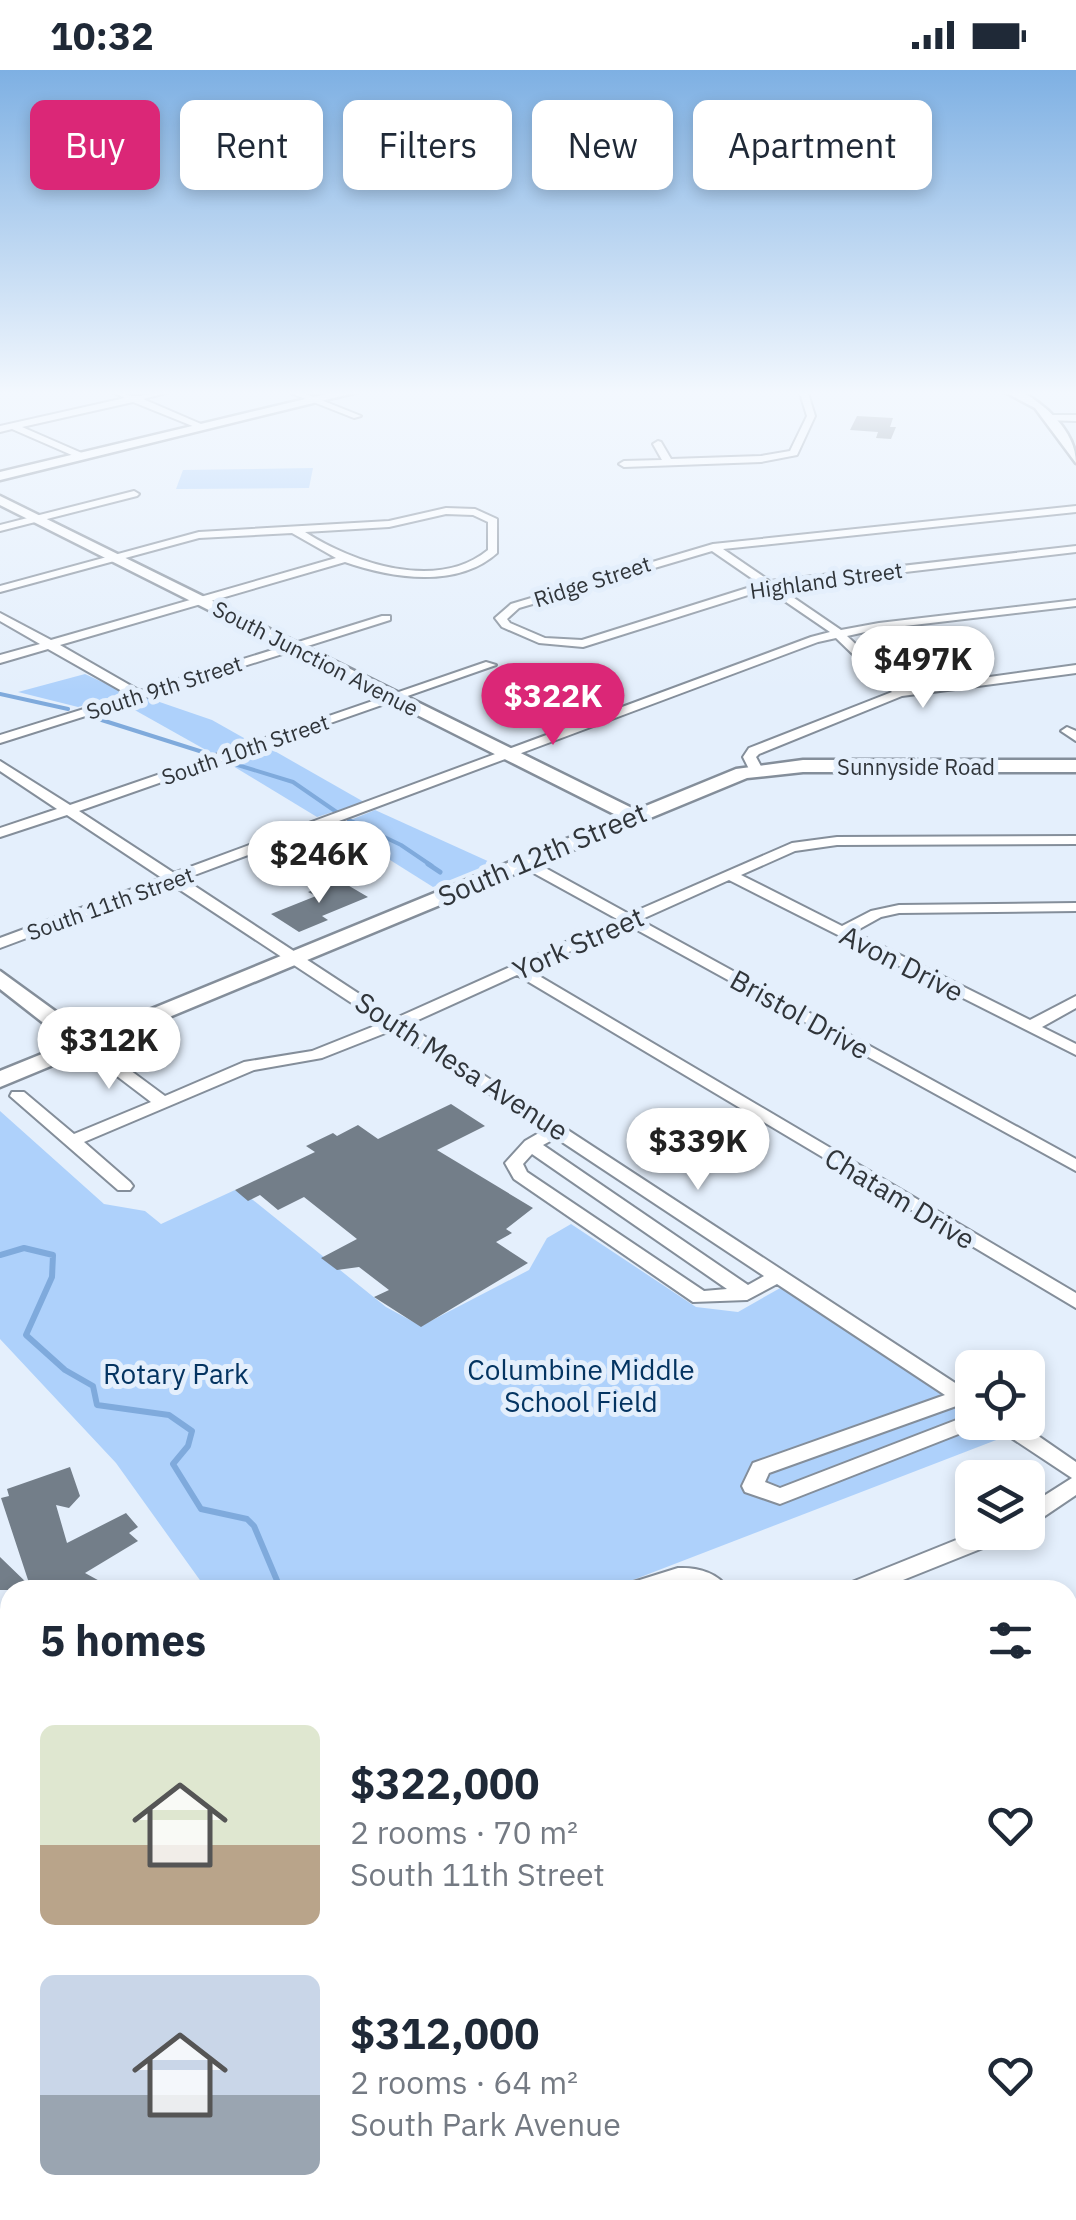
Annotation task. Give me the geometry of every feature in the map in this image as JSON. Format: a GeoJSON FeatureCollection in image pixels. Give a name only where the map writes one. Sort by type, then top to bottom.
{"type":"FeatureCollection","features":[{"type":"Feature","properties":{"kind":"street"},"geometry":{"type":"LineString","coordinates":[[0,528],[134,494]]}},
{"type":"Feature","properties":{"kind":"street","name":"South Junction Avenue"},"geometry":{"type":"LineString","coordinates":[[0,500],[633,816]]}},
{"type":"Feature","properties":{"kind":"street","name":"Ridge Street"},"geometry":{"type":"LineString","coordinates":[[525,635],[502,622],[502,615],[515,606],[712,547],[1076,509]]}},
{"type":"Feature","properties":{"kind":"street"},"geometry":{"type":"LineString","coordinates":[[0,590],[199,535],[292,528],[389,524],[446,510],[475,512],[494,521],[494,552],[488,558],[443,572],[400,575],[347,558],[292,528]]}},
{"type":"Feature","properties":{"kind":"street"},"geometry":{"type":"LineString","coordinates":[[712,547],[838,634],[900,693]]}},
{"type":"Feature","properties":{"kind":"street","name":"Highland Street"},"geometry":{"type":"LineString","coordinates":[[525,635],[556,644],[583,644],[767,585],[1076,548]]}},
{"type":"Feature","properties":{"kind":"street"},"geometry":{"type":"LineString","coordinates":[[0,659],[347,558]]}},
{"type":"Feature","properties":{"kind":"street","name":"South 11th Street"},"geometry":{"type":"LineString","coordinates":[[0,944],[838,634],[1076,603]]}},
{"type":"Feature","properties":{"kind":"street"},"geometry":{"type":"LineString","coordinates":[[0,616],[138,695]]}},
{"type":"Feature","properties":{"kind":"street","name":"South 9th Street"},"geometry":{"type":"LineString","coordinates":[[0,740],[386,618]]}},
{"type":"Feature","properties":{"kind":"street","name":"South 10th Street"},"geometry":{"type":"LineString","coordinates":[[0,833],[490,665]]}},
{"type":"Feature","properties":{"kind":"street"},"geometry":{"type":"LineString","coordinates":[[756,770],[749,757],[754,750],[900,693],[1076,669]]}},
{"type":"Feature","properties":{"kind":"street","name":"Sunnyside Road"},"geometry":{"type":"LineString","coordinates":[[756,770],[947,761],[1076,766]]}},
{"type":"Feature","properties":{"kind":"street","name":"South Mesa Avenue"},"geometry":{"type":"LineString","coordinates":[[0,765],[955,1392]]}},
{"type":"Feature","properties":{"kind":"street","name":"South 12th Street"},"geometry":{"type":"LineString","coordinates":[[9,1088],[86,1045],[633,816],[756,770]]}},
{"type":"Feature","properties":{"kind":"street","name":"York Street"},"geometry":{"type":"LineString","coordinates":[[72,1141],[250,1066],[316,1055],[398,1023],[729,875],[812,843],[1076,840]]}},
{"type":"Feature","properties":{"kind":"street","name":"Bristol Drive"},"geometry":{"type":"LineString","coordinates":[[524,862],[1076,1166]]}},
{"type":"Feature","properties":{"kind":"street","name":"Avon Drive"},"geometry":{"type":"LineString","coordinates":[[729,875],[1076,1050]]}},
{"type":"Feature","properties":{"kind":"street"},"geometry":{"type":"LineString","coordinates":[[842,932],[876,914],[899,909],[1076,907]]}},
{"type":"Feature","properties":{"kind":"street","name":"Chatam Drive"},"geometry":{"type":"LineString","coordinates":[[518,970],[1076,1302]]}},
{"type":"Feature","properties":{"kind":"street"},"geometry":{"type":"LineString","coordinates":[[0,978],[161,1101]]}},
{"type":"Feature","properties":{"kind":"street"},"geometry":{"type":"LineString","coordinates":[[1030,1027],[1076,1002]]}},
{"type":"Feature","properties":{"kind":"street"},"geometry":{"type":"LineString","coordinates":[[9,1088],[124,1186]]}},
{"type":"Feature","properties":{"kind":"street"},"geometry":{"type":"LineString","coordinates":[[558,1129],[531,1145],[514,1163],[520,1175],[700,1298],[747,1294],[779,1275]]}},
{"type":"Feature","properties":{"kind":"street"},"geometry":{"type":"LineString","coordinates":[[531,1145],[747,1294]]}},
{"type":"Feature","properties":{"kind":"street"},"geometry":{"type":"LineString","coordinates":[[955,1404],[762,1468],[753,1486],[780,1496],[955,1428]]}},
{"type":"Feature","properties":{"kind":"street"},"geometry":{"type":"LineString","coordinates":[[1029,1440],[1076,1472]]}},
{"type":"Feature","properties":{"kind":"street"},"geometry":{"type":"LineString","coordinates":[[1045,1505],[1076,1486]]}},
{"type":"Feature","properties":{"kind":"street"},"geometry":{"type":"LineString","coordinates":[[880,1580],[955,1550]]}},
{"type":"Feature","properties":{"kind":"street"},"geometry":{"type":"LineString","coordinates":[[664,1580],[680,1574],[704,1580]]}},
{"type":"Feature","properties":{"kind":"green space"},"geometry":{"type":"Polygon","coordinates":[[[85,674],[126,693],[78,707],[18,692],[85,674]]]}},
{"type":"Feature","properties":{"kind":"green space"},"geometry":{"type":"Polygon","coordinates":[[[145,697],[212,720],[251,742],[213,754],[124,704],[145,697]]]}},
{"type":"Feature","properties":{"kind":"green space"},"geometry":{"type":"Polygon","coordinates":[[[264,745],[364,802],[317,817],[223,760],[264,745]]]}},
{"type":"Feature","properties":{"kind":"green space"},"geometry":{"type":"Polygon","coordinates":[[[375,810],[492,863],[433,887],[336,826],[375,810]]]}},
{"type":"Feature","properties":{"kind":"green space"},"geometry":{"type":"Polygon","coordinates":[[[0,1111],[104,1204],[145,1211],[161,1224],[235,1190],[253,1200],[386,1307],[421,1326],[529,1270],[547,1238],[571,1224],[696,1307],[738,1312],[782,1287],[955,1404],[955,1440],[996,1440],[633,1580],[200,1580],[116,1463],[0,1339],[0,1111]]]}},
{"type":"Feature","properties":{"kind":"building"},"geometry":{"type":"Polygon","coordinates":[[[339,880],[368,897],[322,916],[328,920],[299,932],[271,914],[316,896],[308,892],[339,880]]]}},
{"type":"Feature","properties":{"kind":"building"},"geometry":{"type":"Polygon","coordinates":[[[451,1104],[485,1126],[437,1150],[533,1208],[506,1229],[512,1233],[496,1242],[528,1263],[421,1327],[374,1297],[389,1290],[359,1267],[337,1270],[321,1258],[357,1239],[304,1197],[278,1210],[260,1195],[248,1201],[235,1190],[315,1152],[306,1146],[333,1133],[337,1136],[358,1125],[378,1139],[451,1104]]]}},
{"type":"Feature","properties":{"kind":"building"},"geometry":{"type":"Polygon","coordinates":[[[70,1467],[80,1496],[69,1508],[56,1505],[67,1543],[126,1513],[138,1527],[129,1533],[138,1541],[85,1573],[98,1580],[28,1580],[1,1498],[9,1496],[7,1489],[70,1467]]]}},
{"type":"Feature","properties":{"kind":"building"},"geometry":{"type":"Polygon","coordinates":[[[0,1557],[24,1580],[0,1580],[0,1557]]]}},
{"type":"Feature","properties":{"kind":"waterway"},"geometry":{"type":"LineString","coordinates":[[0,694],[68,709]]}},
{"type":"Feature","properties":{"kind":"waterway"},"geometry":{"type":"LineString","coordinates":[[89,716],[209,754]]}},
{"type":"Feature","properties":{"kind":"waterway"},"geometry":{"type":"LineString","coordinates":[[228,762],[293,782],[338,813]]}},
{"type":"Feature","properties":{"kind":"waterway"},"geometry":{"type":"LineString","coordinates":[[349,820],[401,845],[432,866]]}},
{"type":"Feature","properties":{"kind":"waterway"},"geometry":{"type":"LineString","coordinates":[[428,864],[440,872]]}},
{"type":"Feature","properties":{"kind":"waterway"},"geometry":{"type":"LineString","coordinates":[[0,1255],[24,1248],[53,1255],[52,1277],[26,1335],[65,1370],[93,1386],[97,1405],[169,1415],[192,1431],[188,1446],[173,1464],[201,1509],[247,1519],[254,1526],[277,1580]]}},
{"type":"Feature","properties":{"kind":"park label","name":"Rotary Park"},"geometry":{"type":"Point","coordinates":[176,1373]}},
{"type":"Feature","properties":{"kind":"park label","name":"Columbine Middle School Field"},"geometry":{"type":"Point","coordinates":[581,1385]}}]}
